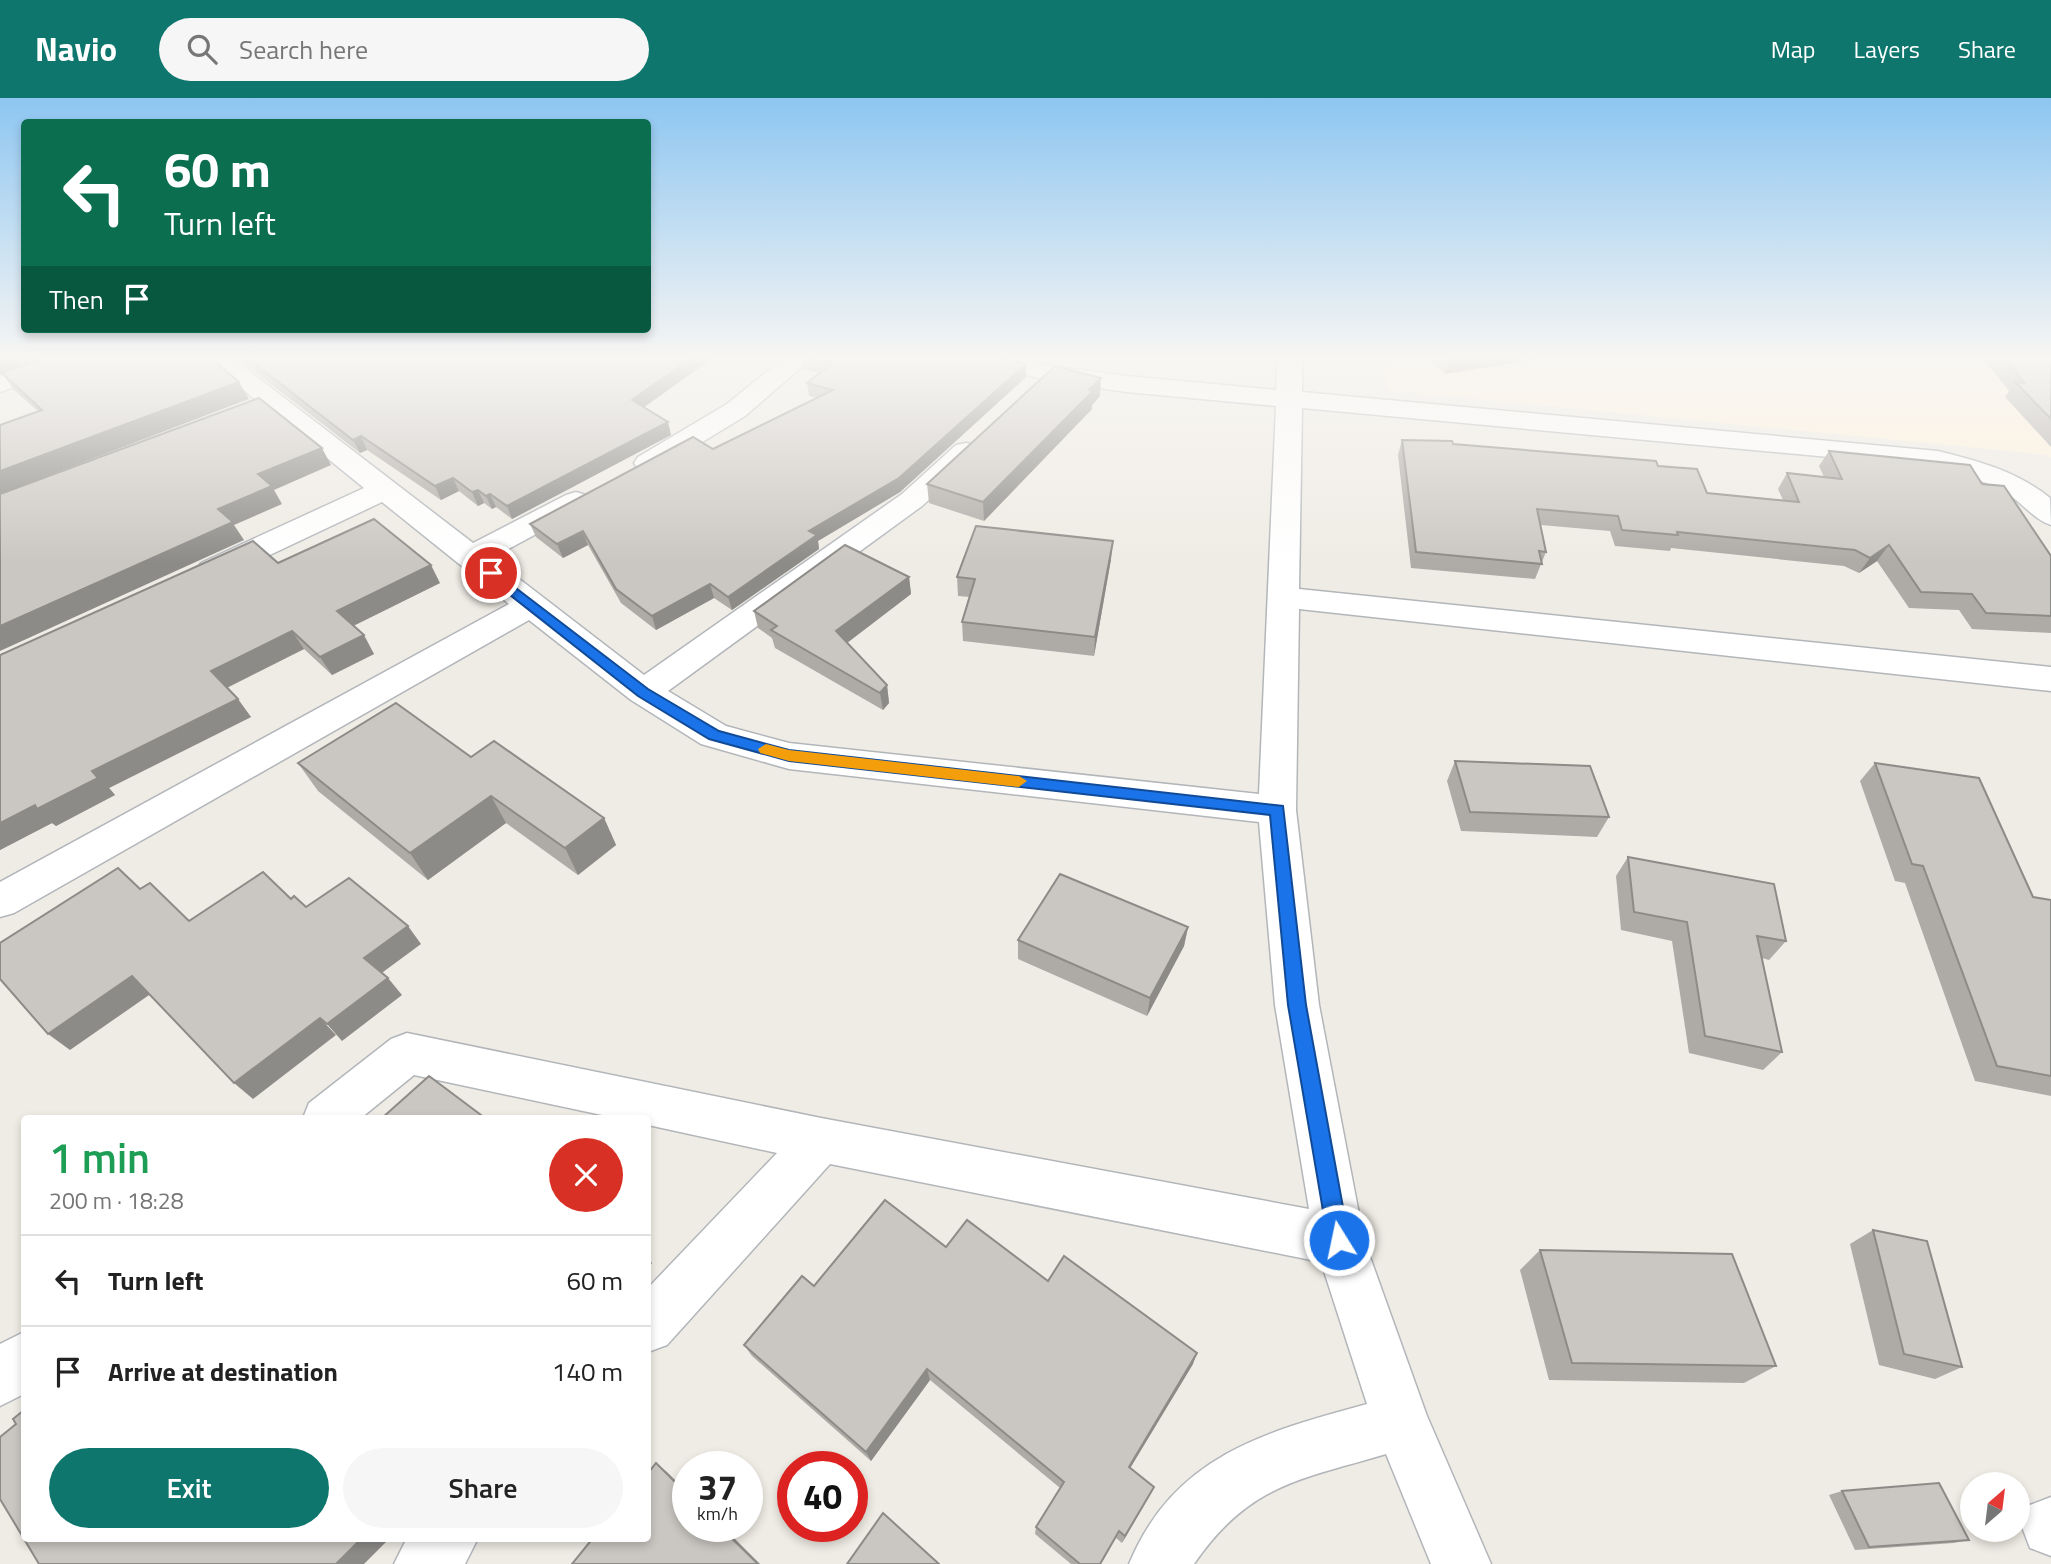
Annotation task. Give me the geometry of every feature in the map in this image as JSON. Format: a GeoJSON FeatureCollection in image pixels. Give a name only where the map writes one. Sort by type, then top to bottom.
{"type":"FeatureCollection","features":[{"type":"Feature","properties":{"kind":"street"},"geometry":{"type":"LineString","coordinates":[[287,425],[384,490],[643,692],[714,735],[789,755],[1277,810]]}},
{"type":"Feature","properties":{"kind":"street"},"geometry":{"type":"LineString","coordinates":[[631,472],[710,425]]}},
{"type":"Feature","properties":{"kind":"street"},"geometry":{"type":"LineString","coordinates":[[1290,425],[1277,810],[1297,1005],[1339,1240],[1401,1422],[1461,1564]]}},
{"type":"Feature","properties":{"kind":"street"},"geometry":{"type":"LineString","coordinates":[[1582,425],[1938,459],[2010,483],[2038,499],[2051,516]]}},
{"type":"Feature","properties":{"kind":"street"},"geometry":{"type":"LineString","coordinates":[[643,692],[912,500],[982,436]]}},
{"type":"Feature","properties":{"kind":"street"},"geometry":{"type":"LineString","coordinates":[[186,581],[384,490]]}},
{"type":"Feature","properties":{"kind":"street"},"geometry":{"type":"LineString","coordinates":[[470,557],[594,491]]}},
{"type":"Feature","properties":{"kind":"street"},"geometry":{"type":"LineString","coordinates":[[1284,597],[2047,687]]}},
{"type":"Feature","properties":{"kind":"street"},"geometry":{"type":"LineString","coordinates":[[0,901],[531,605]]}},
{"type":"Feature","properties":{"kind":"street"},"geometry":{"type":"LineString","coordinates":[[330,1115],[407,1054],[821,1140],[1339,1240]]}},
{"type":"Feature","properties":{"kind":"street"},"geometry":{"type":"LineString","coordinates":[[651,1323],[821,1140]]}},
{"type":"Feature","properties":{"kind":"street"},"geometry":{"type":"LineString","coordinates":[[0,1379],[21,1362]]}},
{"type":"Feature","properties":{"kind":"street"},"geometry":{"type":"LineString","coordinates":[[1159,1564],[1173,1541],[1221,1489],[1272,1462],[1401,1422]]}},
{"type":"Feature","properties":{"kind":"street"},"geometry":{"type":"LineString","coordinates":[[425,1564],[445,1542]]}},
{"type":"Feature","properties":{"kind":"shaded area"},"geometry":{"type":"Polygon","coordinates":[[[1747,425],[2051,425],[2051,458],[2048,455],[1747,425]]]}},
{"type":"Feature","properties":{"kind":"building"},"geometry":{"type":"Polygon","coordinates":[[[0,425],[122,425],[0,471],[0,425]]]}},
{"type":"Feature","properties":{"kind":"building"},"geometry":{"type":"Polygon","coordinates":[[[185,425],[294,425],[322,448],[258,474],[272,486],[218,509],[233,522],[0,626],[0,494],[185,425]]]}},
{"type":"Feature","properties":{"kind":"building"},"geometry":{"type":"Polygon","coordinates":[[[334,425],[661,425],[507,506],[490,494],[486,496],[478,490],[472,492],[453,478],[435,486],[361,436],[353,440],[334,425]]]}},
{"type":"Feature","properties":{"kind":"building"},"geometry":{"type":"Polygon","coordinates":[[[761,425],[958,425],[899,478],[809,531],[817,535],[728,597],[710,584],[652,616],[616,589],[583,531],[557,544],[530,524],[693,437],[713,449],[761,425]]]}},
{"type":"Feature","properties":{"kind":"building"},"geometry":{"type":"Polygon","coordinates":[[[991,425],[1059,425],[983,502],[927,484],[991,425]]]}},
{"type":"Feature","properties":{"kind":"building"},"geometry":{"type":"Polygon","coordinates":[[[1402,440],[1452,441],[1453,444],[1656,461],[1658,466],[1697,469],[1707,493],[1799,502],[1787,473],[1842,479],[1829,451],[1970,465],[1982,484],[2004,486],[2051,556],[2051,616],[1986,613],[1972,594],[1921,592],[1889,545],[1870,558],[1855,550],[1677,532],[1678,535],[1622,530],[1618,516],[1537,509],[1546,552],[1539,551],[1542,564],[1416,552],[1402,440]]]}},
{"type":"Feature","properties":{"kind":"building"},"geometry":{"type":"Polygon","coordinates":[[[374,519],[431,565],[337,611],[364,635],[320,657],[292,631],[211,671],[238,699],[92,771],[98,778],[37,809],[35,805],[0,823],[0,655],[253,541],[278,563],[374,519]]]}},
{"type":"Feature","properties":{"kind":"building"},"geometry":{"type":"Polygon","coordinates":[[[976,526],[1113,541],[1095,637],[962,622],[975,579],[957,577],[976,526]]]}},
{"type":"Feature","properties":{"kind":"building"},"geometry":{"type":"Polygon","coordinates":[[[845,545],[909,577],[836,631],[887,685],[880,693],[771,630],[777,626],[754,611],[845,545]]]}},
{"type":"Feature","properties":{"kind":"building"},"geometry":{"type":"Polygon","coordinates":[[[396,703],[471,757],[494,741],[604,818],[565,848],[491,796],[410,853],[298,763],[396,703]]]}},
{"type":"Feature","properties":{"kind":"building"},"geometry":{"type":"Polygon","coordinates":[[[1455,761],[1590,766],[1609,817],[1470,812],[1455,761]]]}},
{"type":"Feature","properties":{"kind":"building"},"geometry":{"type":"Polygon","coordinates":[[[1875,763],[1979,778],[2033,897],[2051,900],[2051,1076],[1997,1066],[1923,866],[1912,864],[1875,763]]]}},
{"type":"Feature","properties":{"kind":"building"},"geometry":{"type":"Polygon","coordinates":[[[1628,857],[1774,884],[1786,941],[1757,936],[1782,1052],[1705,1036],[1687,922],[1634,912],[1628,857]]]}},
{"type":"Feature","properties":{"kind":"building"},"geometry":{"type":"Polygon","coordinates":[[[118,868],[140,889],[150,883],[189,921],[263,872],[291,899],[294,896],[306,907],[349,878],[408,926],[364,958],[388,978],[327,1024],[320,1018],[234,1083],[132,976],[48,1034],[0,979],[0,943],[118,868]]]}},
{"type":"Feature","properties":{"kind":"building"},"geometry":{"type":"Polygon","coordinates":[[[1060,874],[1188,927],[1150,998],[1018,940],[1060,874]]]}},
{"type":"Feature","properties":{"kind":"building"},"geometry":{"type":"Polygon","coordinates":[[[429,1076],[481,1115],[385,1115],[429,1076]]]}},
{"type":"Feature","properties":{"kind":"building"},"geometry":{"type":"Polygon","coordinates":[[[885,1200],[946,1247],[967,1220],[1048,1281],[1064,1256],[1197,1353],[1129,1467],[1154,1487],[1125,1536],[1119,1531],[1100,1564],[1080,1564],[1036,1527],[1064,1482],[927,1369],[865,1451],[744,1345],[802,1276],[814,1286],[885,1200]]]}},
{"type":"Feature","properties":{"kind":"building"},"geometry":{"type":"Polygon","coordinates":[[[1873,1230],[1927,1241],[1962,1367],[1904,1354],[1873,1230]]]}},
{"type":"Feature","properties":{"kind":"building"},"geometry":{"type":"Polygon","coordinates":[[[1540,1250],[1732,1254],[1776,1366],[1572,1363],[1540,1250]]]}},
{"type":"Feature","properties":{"kind":"building"},"geometry":{"type":"Polygon","coordinates":[[[21,1412],[21,1534],[0,1499],[0,1437],[16,1424],[13,1419],[21,1412]]]}},
{"type":"Feature","properties":{"kind":"building"},"geometry":{"type":"Polygon","coordinates":[[[656,1463],[672,1479],[672,1542],[735,1542],[758,1564],[572,1564],[590,1542],[651,1542],[651,1469],[656,1463]]]}},
{"type":"Feature","properties":{"kind":"building"},"geometry":{"type":"Polygon","coordinates":[[[1939,1483],[1960,1523],[1960,1541],[1869,1547],[1842,1491],[1939,1483]]]}},
{"type":"Feature","properties":{"kind":"building"},"geometry":{"type":"Polygon","coordinates":[[[883,1513],[939,1564],[847,1564],[863,1542],[868,1542],[868,1534],[883,1513]]]}},
{"type":"Feature","properties":{"kind":"building"},"geometry":{"type":"Polygon","coordinates":[[[26,1542],[358,1542],[336,1564],[39,1564],[26,1542]]]}},
{"type":"Feature","properties":{"kind":"slow traffic"},"geometry":{"type":"LineString","coordinates":[[766,749],[789,755],[1019,781]]}},
{"type":"Feature","properties":{"kind":"route"},"geometry":{"type":"LineString","coordinates":[[491,573],[643,692],[714,735],[789,755],[1277,810],[1297,1005],[1339,1240]]}}]}
